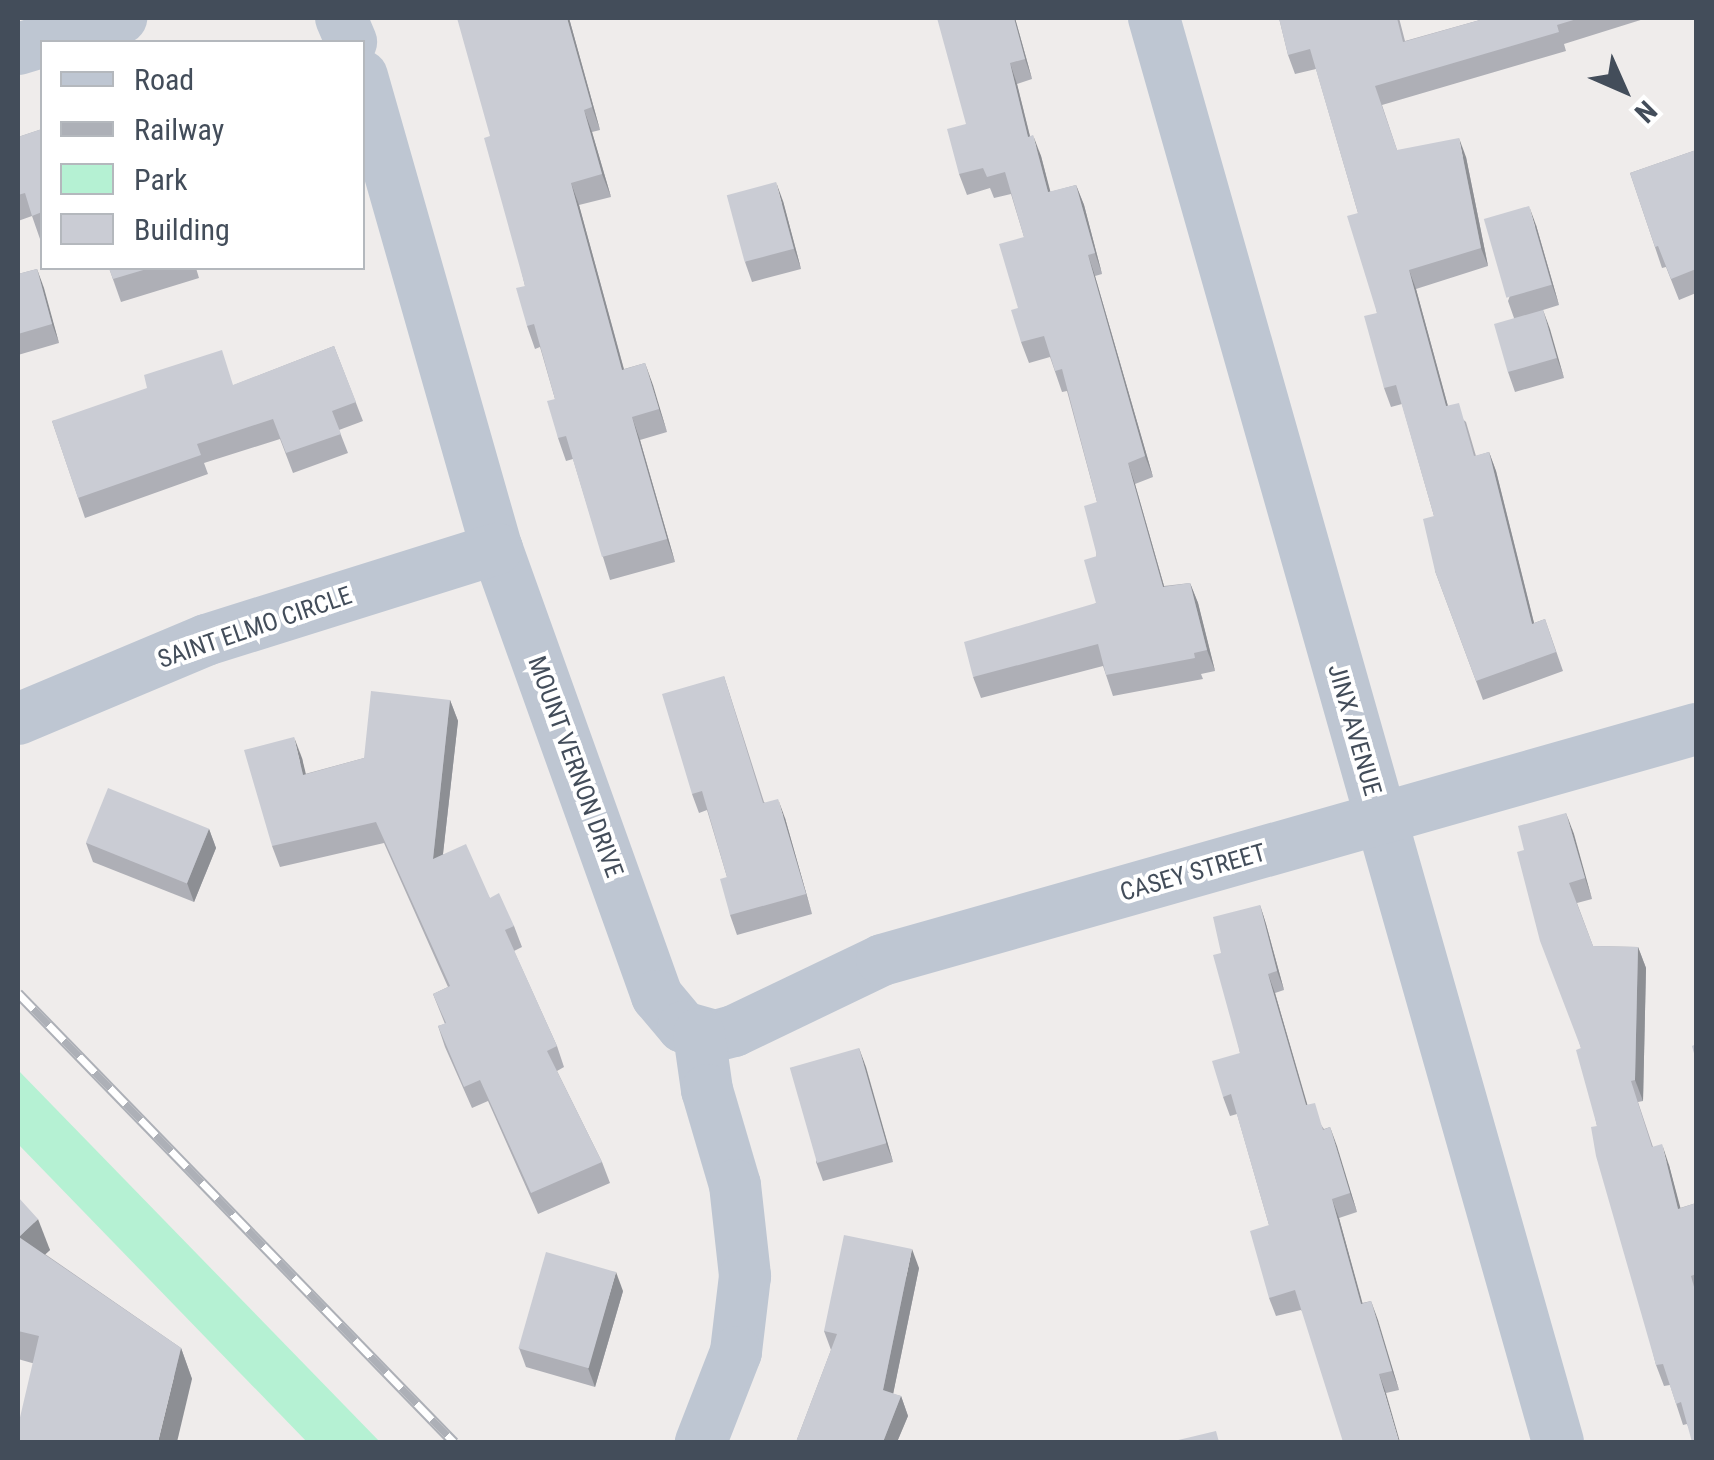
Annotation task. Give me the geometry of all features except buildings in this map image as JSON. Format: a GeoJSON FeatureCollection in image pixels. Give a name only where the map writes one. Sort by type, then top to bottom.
{"type":"FeatureCollection","features":[{"type":"Feature","properties":{"kind":"street"},"geometry":{"type":"LineString","coordinates":[[45,40],[121,18]]}},
{"type":"Feature","properties":{"kind":"street","name":"JINX AVENUE"},"geometry":{"type":"LineString","coordinates":[[1154,18],[1558,1442]]}},
{"type":"Feature","properties":{"kind":"street","name":"MOUNT VERNON DRIVE"},"geometry":{"type":"LineString","coordinates":[[365,87],[497,549],[656,996],[670,1015],[699,1034]]}},
{"type":"Feature","properties":{"kind":"street","name":"SAINT ELMO CIRCLE"},"geometry":{"type":"LineString","coordinates":[[18,719],[206,640],[497,549]]}},
{"type":"Feature","properties":{"kind":"street","name":"CASEY STREET"},"geometry":{"type":"LineString","coordinates":[[699,1034],[734,1031],[882,960],[1696,729]]}},
{"type":"Feature","properties":{"kind":"street"},"geometry":{"type":"LineString","coordinates":[[699,1034],[706,1090],[736,1185],[745,1276],[736,1352],[701,1442]]}},
{"type":"Feature","properties":{"kind":"green space"},"geometry":{"type":"Polygon","coordinates":[[[18,1070],[380,1442],[307,1442],[18,1144],[18,1070]]]}},
{"type":"Feature","properties":{"kind":"railway"},"geometry":{"type":"LineString","coordinates":[[18,993],[454,1442]]}}]}
